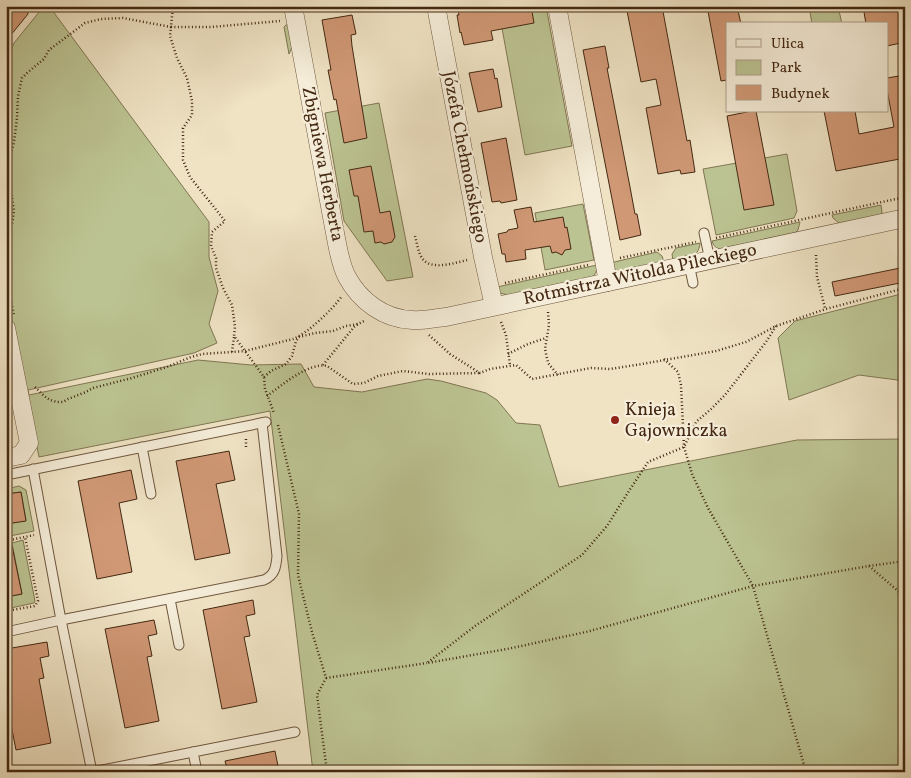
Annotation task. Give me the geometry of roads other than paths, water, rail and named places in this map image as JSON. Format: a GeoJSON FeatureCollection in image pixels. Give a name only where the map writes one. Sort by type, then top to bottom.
{"type":"FeatureCollection","features":[{"type":"Feature","properties":{"kind":"street","name":"Zbigniewa Herberta"},"geometry":{"type":"LineString","coordinates":[[293,6],[342,266],[347,277],[363,298],[372,314]]}},
{"type":"Feature","properties":{"kind":"street","name":"Józefa Chełmońskiego"},"geometry":{"type":"LineString","coordinates":[[436,6],[483,257],[497,311]]}},
{"type":"Feature","properties":{"kind":"street"},"geometry":{"type":"LineString","coordinates":[[556,6],[608,282]]}},
{"type":"Feature","properties":{"kind":"street","name":"Rotmistrza Witolda Pileckiego"},"geometry":{"type":"LineString","coordinates":[[372,314],[414,320],[497,311],[545,296],[905,218]]}},
{"type":"Feature","properties":{"kind":"street"},"geometry":{"type":"LineString","coordinates":[[6,458],[21,455],[29,443],[10,322]]}},
{"type":"Feature","properties":{"kind":"lane"},"geometry":{"type":"LineString","coordinates":[[704,233],[710,260]]}},
{"type":"Feature","properties":{"kind":"lane"},"geometry":{"type":"LineString","coordinates":[[689,264],[693,283]]}},
{"type":"Feature","properties":{"kind":"lane"},"geometry":{"type":"LineString","coordinates":[[6,475],[264,423],[277,556],[275,570],[270,578],[264,580],[6,632]]}},
{"type":"Feature","properties":{"kind":"lane"},"geometry":{"type":"LineString","coordinates":[[142,447],[151,494]]}},
{"type":"Feature","properties":{"kind":"lane"},"geometry":{"type":"LineString","coordinates":[[33,469],[91,772],[295,732]]}},
{"type":"Feature","properties":{"kind":"lane"},"geometry":{"type":"LineString","coordinates":[[170,599],[179,645]]}},
{"type":"Feature","properties":{"kind":"lane"},"geometry":{"type":"LineString","coordinates":[[193,752],[197,772]]}},
{"type":"Feature","properties":{"kind":"place","name":"Knieja Gajowniczka"},"geometry":{"type":"Point","coordinates":[615,420]}}]}
